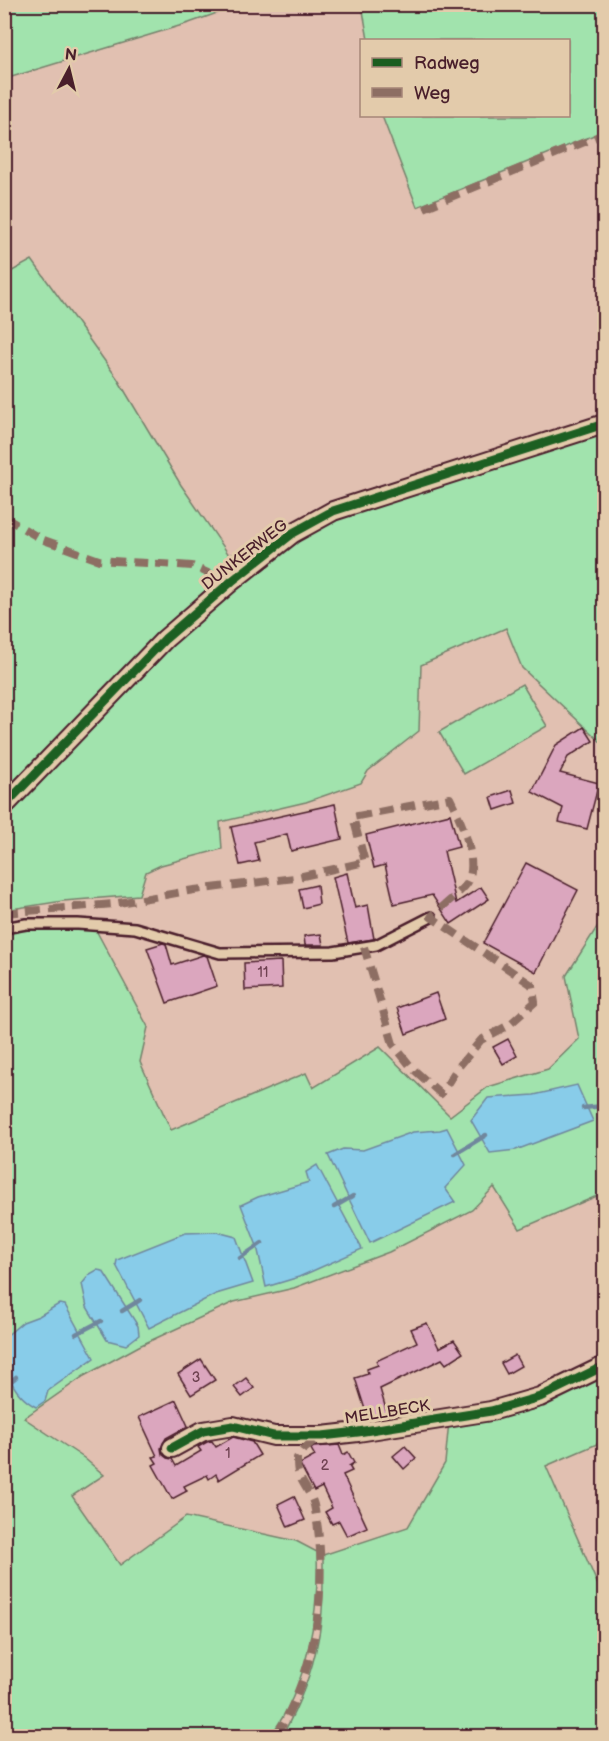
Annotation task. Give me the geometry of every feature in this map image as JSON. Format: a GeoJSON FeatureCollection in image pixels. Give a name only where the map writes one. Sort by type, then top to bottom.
{"type":"FeatureCollection","features":[{"type":"Feature","properties":{"kind":"street","name":"DUNKERWEG"},"geometry":{"type":"LineString","coordinates":[[4,806],[165,639],[231,581],[293,533],[333,511],[604,424]]}},
{"type":"Feature","properties":{"kind":"street","name":"MELLBECK"},"geometry":{"type":"LineString","coordinates":[[172,1448],[203,1431],[233,1426],[274,1436],[322,1436],[491,1411],[540,1397],[604,1366]]}},
{"type":"Feature","properties":{"kind":"lane"},"geometry":{"type":"LineString","coordinates":[[4,928],[26,924],[78,924],[135,928],[220,953],[333,952],[376,945],[431,917]]}},
{"type":"Feature","properties":{"kind":"green space"},"geometry":{"type":"Polygon","coordinates":[[[5,4],[240,5],[189,23],[5,79],[5,4]]]}},
{"type":"Feature","properties":{"kind":"green space"},"geometry":{"type":"Polygon","coordinates":[[[362,5],[604,5],[604,131],[417,207],[382,117],[570,117],[570,39],[368,39],[362,5]]]}},
{"type":"Feature","properties":{"kind":"green space"},"geometry":{"type":"Polygon","coordinates":[[[32,260],[117,378],[181,485],[229,555],[263,546],[219,578],[164,628],[5,790],[7,787],[5,783],[5,275],[32,260]]]}},
{"type":"Feature","properties":{"kind":"green space"},"geometry":{"type":"Polygon","coordinates":[[[604,431],[604,745],[522,668],[506,628],[421,665],[419,731],[368,771],[361,783],[306,802],[220,822],[222,849],[161,865],[146,872],[139,895],[63,901],[5,910],[4,809],[165,644],[239,582],[334,514],[604,431]]]}},
{"type":"Feature","properties":{"kind":"green space"},"geometry":{"type":"Polygon","coordinates":[[[522,684],[547,726],[464,774],[439,732],[522,684]]]}},
{"type":"Feature","properties":{"kind":"green space"},"geometry":{"type":"Polygon","coordinates":[[[604,916],[604,1193],[520,1229],[494,1187],[472,1210],[389,1252],[294,1288],[234,1302],[139,1346],[84,1376],[24,1418],[84,1458],[104,1475],[72,1496],[120,1565],[186,1517],[296,1541],[317,1552],[313,1624],[302,1672],[283,1717],[270,1736],[5,1736],[5,932],[52,928],[99,930],[97,932],[148,1027],[140,1062],[171,1130],[306,1073],[313,1088],[380,1047],[450,1116],[488,1087],[548,1069],[579,1039],[566,976],[604,916]]]}},
{"type":"Feature","properties":{"kind":"green space"},"geometry":{"type":"Polygon","coordinates":[[[604,1371],[604,1441],[546,1466],[604,1599],[604,1736],[282,1736],[304,1690],[315,1652],[322,1608],[323,1555],[408,1527],[445,1463],[449,1421],[604,1371]]]}},
{"type":"Feature","properties":{"kind":"water"},"geometry":{"type":"Polygon","coordinates":[[[577,1085],[593,1121],[516,1150],[490,1153],[471,1120],[488,1098],[534,1095],[577,1085]]]}},
{"type":"Feature","properties":{"kind":"water"},"geometry":{"type":"Polygon","coordinates":[[[447,1128],[466,1165],[445,1188],[455,1202],[370,1243],[328,1155],[343,1149],[363,1150],[413,1132],[447,1128]]]}},
{"type":"Feature","properties":{"kind":"water"},"geometry":{"type":"Polygon","coordinates":[[[317,1165],[362,1249],[299,1277],[266,1287],[257,1246],[241,1205],[258,1197],[309,1182],[306,1172],[317,1165]]]}},
{"type":"Feature","properties":{"kind":"water"},"geometry":{"type":"Polygon","coordinates":[[[217,1232],[236,1237],[253,1283],[216,1294],[149,1328],[116,1265],[117,1260],[185,1233],[217,1232]]]}},
{"type":"Feature","properties":{"kind":"water"},"geometry":{"type":"Polygon","coordinates":[[[97,1270],[103,1271],[138,1326],[139,1335],[126,1345],[107,1340],[87,1307],[82,1284],[90,1274],[97,1270]]]}},
{"type":"Feature","properties":{"kind":"water"},"geometry":{"type":"Polygon","coordinates":[[[59,1304],[65,1305],[94,1358],[48,1391],[45,1401],[36,1407],[19,1394],[10,1377],[5,1358],[5,1337],[23,1322],[59,1304]]]}},
{"type":"Feature","properties":{"kind":"building"},"geometry":{"type":"Polygon","coordinates":[[[584,727],[593,741],[568,757],[560,773],[599,783],[587,829],[559,822],[563,808],[532,792],[556,745],[584,727]]]}},
{"type":"Feature","properties":{"kind":"building"},"geometry":{"type":"Polygon","coordinates":[[[512,790],[516,803],[495,810],[491,797],[512,790]]]}},
{"type":"Feature","properties":{"kind":"building"},"geometry":{"type":"Polygon","coordinates":[[[335,804],[342,839],[291,851],[287,834],[254,842],[259,861],[240,865],[231,827],[335,804]]]}},
{"type":"Feature","properties":{"kind":"building"},"geometry":{"type":"Polygon","coordinates":[[[450,814],[459,847],[444,851],[456,903],[481,887],[489,899],[451,924],[432,895],[394,904],[385,865],[374,868],[366,835],[450,814]]]}},
{"type":"Feature","properties":{"kind":"building"},"geometry":{"type":"Polygon","coordinates":[[[526,863],[578,890],[536,972],[483,943],[526,863]]]}},
{"type":"Feature","properties":{"kind":"building"},"geometry":{"type":"Polygon","coordinates":[[[347,873],[355,908],[368,905],[374,939],[348,943],[333,877],[347,873]]]}},
{"type":"Feature","properties":{"kind":"building"},"geometry":{"type":"Polygon","coordinates":[[[317,885],[319,904],[303,908],[299,889],[317,885]]]}},
{"type":"Feature","properties":{"kind":"building"},"geometry":{"type":"Polygon","coordinates":[[[321,934],[323,945],[305,945],[304,936],[321,934]]]}},
{"type":"Feature","properties":{"kind":"building"},"geometry":{"type":"Polygon","coordinates":[[[166,944],[172,965],[203,955],[207,956],[217,986],[167,1003],[147,948],[166,944]]]}},
{"type":"Feature","properties":{"kind":"building"},"geometry":{"type":"Polygon","coordinates":[[[281,961],[282,988],[245,990],[244,963],[281,961]]]}},
{"type":"Feature","properties":{"kind":"building"},"geometry":{"type":"Polygon","coordinates":[[[436,993],[445,1019],[406,1034],[397,1008],[436,993]]]}},
{"type":"Feature","properties":{"kind":"building"},"geometry":{"type":"Polygon","coordinates":[[[508,1039],[517,1056],[503,1064],[493,1047],[508,1039]]]}},
{"type":"Feature","properties":{"kind":"building"},"geometry":{"type":"Polygon","coordinates":[[[427,1323],[439,1348],[454,1340],[463,1353],[446,1364],[442,1359],[380,1389],[388,1416],[368,1419],[355,1378],[368,1374],[367,1369],[378,1365],[376,1361],[417,1342],[411,1329],[427,1323]]]}},
{"type":"Feature","properties":{"kind":"building"},"geometry":{"type":"Polygon","coordinates":[[[515,1355],[521,1366],[507,1374],[501,1363],[515,1355]]]}},
{"type":"Feature","properties":{"kind":"building"},"geometry":{"type":"Polygon","coordinates":[[[201,1359],[215,1380],[191,1395],[178,1374],[201,1359]]]}},
{"type":"Feature","properties":{"kind":"building"},"geometry":{"type":"Polygon","coordinates":[[[246,1378],[254,1388],[242,1397],[234,1387],[246,1378]]]}},
{"type":"Feature","properties":{"kind":"building"},"geometry":{"type":"Polygon","coordinates":[[[176,1400],[188,1426],[166,1438],[161,1448],[162,1454],[172,1459],[176,1466],[201,1451],[198,1447],[207,1442],[212,1441],[216,1447],[233,1437],[252,1442],[260,1455],[219,1480],[216,1474],[209,1479],[207,1475],[184,1486],[187,1491],[172,1499],[153,1465],[157,1463],[153,1457],[157,1456],[139,1417],[176,1400]]]}},
{"type":"Feature","properties":{"kind":"building"},"geometry":{"type":"Polygon","coordinates":[[[339,1445],[343,1455],[348,1452],[354,1463],[349,1466],[352,1471],[343,1475],[367,1527],[347,1536],[339,1521],[332,1524],[325,1512],[332,1508],[322,1487],[314,1491],[300,1464],[315,1456],[311,1449],[314,1447],[339,1445]]]}},
{"type":"Feature","properties":{"kind":"building"},"geometry":{"type":"Polygon","coordinates":[[[405,1446],[416,1458],[404,1469],[393,1456],[405,1446]]]}},
{"type":"Feature","properties":{"kind":"building"},"geometry":{"type":"Polygon","coordinates":[[[294,1496],[305,1520],[288,1527],[278,1504],[294,1496]]]}},
{"type":"Feature","properties":{"kind":"waterway"},"geometry":{"type":"LineString","coordinates":[[583,1108],[604,1106]]}},
{"type":"Feature","properties":{"kind":"waterway"},"geometry":{"type":"LineString","coordinates":[[455,1154],[486,1135]]}},
{"type":"Feature","properties":{"kind":"waterway"},"geometry":{"type":"LineString","coordinates":[[334,1207],[353,1196]]}},
{"type":"Feature","properties":{"kind":"waterway"},"geometry":{"type":"LineString","coordinates":[[240,1258],[262,1243]]}},
{"type":"Feature","properties":{"kind":"waterway"},"geometry":{"type":"LineString","coordinates":[[122,1311],[140,1300]]}},
{"type":"Feature","properties":{"kind":"waterway"},"geometry":{"type":"LineString","coordinates":[[76,1334],[101,1321]]}},
{"type":"Feature","properties":{"kind":"waterway"},"geometry":{"type":"LineString","coordinates":[[4,1387],[16,1377]]}},
{"type":"Feature","properties":{"kind":"marked path"},"geometry":{"type":"LineString","coordinates":[[424,208],[604,134]]}},
{"type":"Feature","properties":{"kind":"marked path"},"geometry":{"type":"LineString","coordinates":[[4,517],[41,539],[99,560],[192,566],[232,581]]}},
{"type":"Feature","properties":{"kind":"marked path"},"geometry":{"type":"LineString","coordinates":[[4,913],[113,904],[194,890],[294,878],[365,862],[353,817],[450,798],[467,839],[471,873],[466,885],[431,917],[532,985],[535,1002],[509,1025],[481,1040],[456,1070],[441,1094],[412,1068],[393,1044],[364,947]]}},
{"type":"Feature","properties":{"kind":"marked path"},"geometry":{"type":"LineString","coordinates":[[276,1736],[301,1682],[316,1624],[320,1594],[319,1535],[314,1505],[298,1472],[297,1458],[303,1450],[320,1437]]}},
{"type":"Feature","properties":{"kind":"cycle path"},"geometry":{"type":"LineString","coordinates":[[4,806],[165,639],[232,581],[293,533],[333,511],[604,424]]}},
{"type":"Feature","properties":{"kind":"cycle path"},"geometry":{"type":"LineString","coordinates":[[172,1448],[203,1431],[233,1426],[274,1436],[322,1436],[491,1411],[540,1397],[604,1366]]}}]}
